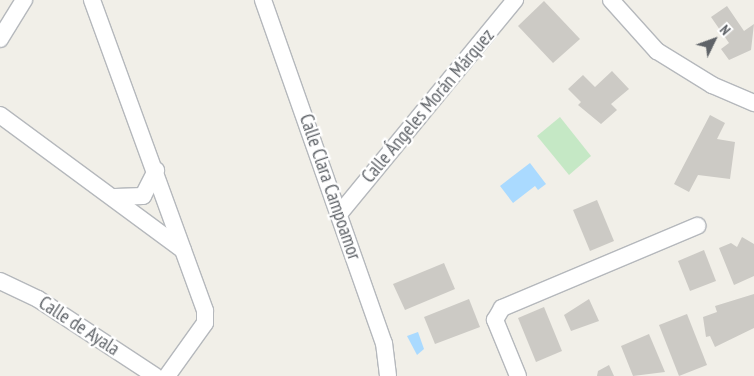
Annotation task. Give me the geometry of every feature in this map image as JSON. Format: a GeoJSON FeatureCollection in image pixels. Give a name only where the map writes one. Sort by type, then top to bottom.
{"type":"FeatureCollection","features":[{"type":"Feature","properties":{"kind":"street"},"geometry":{"type":"LineString","coordinates":[[0,38],[24,0]]}},
{"type":"Feature","properties":{"kind":"street"},"geometry":{"type":"LineString","coordinates":[[92,0],[156,170],[205,311],[205,323],[166,376]]}},
{"type":"Feature","properties":{"kind":"street","name":"Calle Clara Campoamor"},"geometry":{"type":"LineString","coordinates":[[264,0],[384,343],[388,376]]}},
{"type":"Feature","properties":{"kind":"street","name":"Calle Ángeles Morán Márquez"},"geometry":{"type":"LineString","coordinates":[[340,213],[515,0]]}},
{"type":"Feature","properties":{"kind":"street"},"geometry":{"type":"LineString","coordinates":[[611,0],[658,51],[712,85],[754,104]]}},
{"type":"Feature","properties":{"kind":"street"},"geometry":{"type":"LineString","coordinates":[[0,115],[115,197],[183,250]]}},
{"type":"Feature","properties":{"kind":"street"},"geometry":{"type":"LineString","coordinates":[[115,197],[143,196],[156,170]]}},
{"type":"Feature","properties":{"kind":"street"},"geometry":{"type":"LineString","coordinates":[[518,376],[495,320],[502,308],[697,226]]}},
{"type":"Feature","properties":{"kind":"street","name":"Calle de Ayala"},"geometry":{"type":"LineString","coordinates":[[0,281],[38,299],[155,376]]}},
{"type":"Feature","properties":{"kind":"green space"},"geometry":{"type":"Polygon","coordinates":[[[560,117],[591,156],[569,175],[537,136],[560,117]]]}},
{"type":"Feature","properties":{"kind":"water"},"geometry":{"type":"Polygon","coordinates":[[[530,163],[546,184],[538,190],[535,186],[513,203],[500,186],[530,163]]]}},
{"type":"Feature","properties":{"kind":"water"},"geometry":{"type":"Polygon","coordinates":[[[418,332],[424,349],[417,355],[407,336],[418,332]]]}},
{"type":"Feature","properties":{"kind":"building"},"geometry":{"type":"Polygon","coordinates":[[[544,1],[580,39],[553,63],[518,26],[544,1]]]}},
{"type":"Feature","properties":{"kind":"building"},"geometry":{"type":"Polygon","coordinates":[[[727,6],[744,31],[754,24],[751,50],[729,60],[721,49],[729,43],[711,17],[727,6]]]}},
{"type":"Feature","properties":{"kind":"building"},"geometry":{"type":"Polygon","coordinates":[[[612,71],[629,89],[611,104],[617,110],[601,124],[578,105],[581,102],[568,89],[583,75],[595,87],[612,71]]]}},
{"type":"Feature","properties":{"kind":"building"},"geometry":{"type":"Polygon","coordinates":[[[710,115],[725,123],[717,139],[735,142],[730,179],[698,175],[689,192],[674,184],[710,115]]]}},
{"type":"Feature","properties":{"kind":"building"},"geometry":{"type":"Polygon","coordinates":[[[597,200],[614,241],[590,251],[573,210],[597,200]]]}},
{"type":"Feature","properties":{"kind":"building"},"geometry":{"type":"Polygon","coordinates":[[[742,237],[754,244],[754,276],[734,285],[719,248],[731,243],[737,247],[742,237]]]}},
{"type":"Feature","properties":{"kind":"building"},"geometry":{"type":"Polygon","coordinates":[[[704,250],[716,281],[690,291],[678,261],[704,250]]]}},
{"type":"Feature","properties":{"kind":"building"},"geometry":{"type":"Polygon","coordinates":[[[444,263],[455,289],[405,310],[393,284],[444,263]]]}},
{"type":"Feature","properties":{"kind":"building"},"geometry":{"type":"Polygon","coordinates":[[[754,294],[754,328],[715,347],[710,336],[706,337],[703,317],[717,312],[715,306],[754,294]]]}},
{"type":"Feature","properties":{"kind":"building"},"geometry":{"type":"Polygon","coordinates":[[[469,299],[480,327],[435,344],[424,317],[469,299]]]}},
{"type":"Feature","properties":{"kind":"building"},"geometry":{"type":"Polygon","coordinates":[[[589,299],[599,321],[571,331],[564,315],[589,299]]]}},
{"type":"Feature","properties":{"kind":"building"},"geometry":{"type":"Polygon","coordinates":[[[544,307],[562,351],[536,362],[518,318],[544,307]]]}},
{"type":"Feature","properties":{"kind":"building"},"geometry":{"type":"Polygon","coordinates":[[[687,314],[707,365],[679,376],[659,325],[687,314]]]}},
{"type":"Feature","properties":{"kind":"building"},"geometry":{"type":"Polygon","coordinates":[[[649,334],[665,372],[633,376],[621,346],[649,334]]]}},
{"type":"Feature","properties":{"kind":"building"},"geometry":{"type":"Polygon","coordinates":[[[609,365],[614,376],[597,376],[598,371],[609,365]]]}}]}
